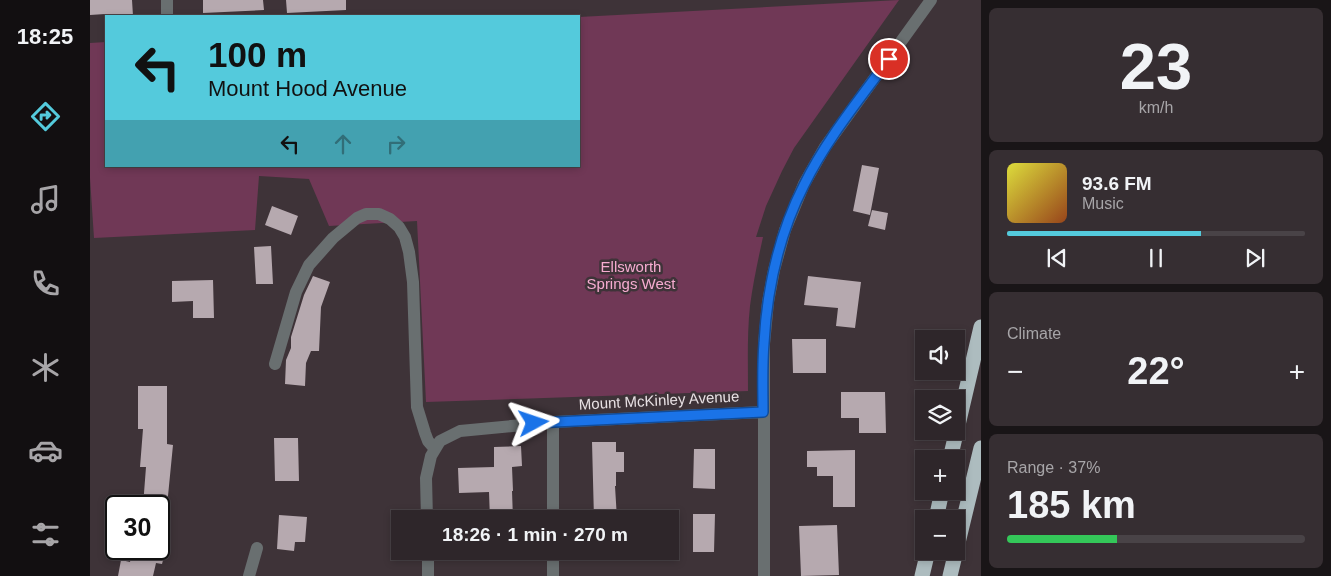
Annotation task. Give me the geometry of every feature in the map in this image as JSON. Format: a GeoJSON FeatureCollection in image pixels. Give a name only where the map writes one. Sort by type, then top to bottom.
{"type":"FeatureCollection","features":[{"type":"Feature","properties":{"kind":"highway"},"geometry":{"type":"LineString","coordinates":[[952,450],[981,327]]}},
{"type":"Feature","properties":{"kind":"highway"},"geometry":{"type":"LineString","coordinates":[[965,514],[981,448]]}},
{"type":"Feature","properties":{"kind":"highway"},"geometry":{"type":"LineString","coordinates":[[922,576],[926,560]]}},
{"type":"Feature","properties":{"kind":"highway"},"geometry":{"type":"LineString","coordinates":[[951,575],[954,560]]}},
{"type":"Feature","properties":{"kind":"street"},"geometry":{"type":"LineString","coordinates":[[166,0],[167,15]]}},
{"type":"Feature","properties":{"kind":"street"},"geometry":{"type":"LineString","coordinates":[[764,576],[764,344],[768,302],[774,270],[785,230],[804,184],[825,147],[931,0]]}},
{"type":"Feature","properties":{"kind":"street"},"geometry":{"type":"LineString","coordinates":[[275,364],[296,292],[309,264],[333,238],[357,218],[366,214],[379,214],[390,219],[399,227],[405,237],[409,252],[413,282],[417,408],[428,441],[438,445],[431,456],[426,478],[427,510]]}},
{"type":"Feature","properties":{"kind":"street","name":"Mount McKinley Avenue"},"geometry":{"type":"LineString","coordinates":[[438,445],[460,430],[553,422],[763,412]]}},
{"type":"Feature","properties":{"kind":"street"},"geometry":{"type":"LineString","coordinates":[[553,422],[553,510]]}},
{"type":"Feature","properties":{"kind":"street"},"geometry":{"type":"LineString","coordinates":[[249,576],[257,548]]}},
{"type":"Feature","properties":{"kind":"street"},"geometry":{"type":"LineString","coordinates":[[428,560],[428,576]]}},
{"type":"Feature","properties":{"kind":"street"},"geometry":{"type":"LineString","coordinates":[[553,560],[553,576]]}},
{"type":"Feature","properties":{"kind":"green space","name":"Ellsworth Springs West"},"geometry":{"type":"Polygon","coordinates":[[[899,0],[794,148],[766,206],[756,237],[763,237],[750,306],[748,391],[426,402],[417,221],[329,226],[309,179],[259,176],[255,230],[94,238],[90,178],[90,43],[105,42],[105,167],[580,167],[580,17],[899,0]]]}},
{"type":"Feature","properties":{"kind":"building"},"geometry":{"type":"Polygon","coordinates":[[[90,0],[132,0],[133,15],[90,15],[90,0]]]}},
{"type":"Feature","properties":{"kind":"building"},"geometry":{"type":"Polygon","coordinates":[[[203,0],[263,0],[264,10],[203,13],[203,0]]]}},
{"type":"Feature","properties":{"kind":"building"},"geometry":{"type":"Polygon","coordinates":[[[286,0],[346,0],[346,10],[287,13],[286,0]]]}},
{"type":"Feature","properties":{"kind":"building"},"geometry":{"type":"Polygon","coordinates":[[[862,165],[879,168],[870,215],[853,211],[862,165]]]}},
{"type":"Feature","properties":{"kind":"building"},"geometry":{"type":"Polygon","coordinates":[[[272,206],[298,216],[291,235],[265,225],[272,206]]]}},
{"type":"Feature","properties":{"kind":"building"},"geometry":{"type":"Polygon","coordinates":[[[872,210],[888,213],[885,230],[868,226],[872,210]]]}},
{"type":"Feature","properties":{"kind":"building"},"geometry":{"type":"Polygon","coordinates":[[[271,246],[273,284],[256,284],[254,247],[271,246]]]}},
{"type":"Feature","properties":{"kind":"building"},"geometry":{"type":"Polygon","coordinates":[[[313,276],[330,282],[321,307],[319,351],[311,351],[306,363],[305,386],[285,384],[286,360],[291,348],[291,337],[304,295],[313,276]]]}},
{"type":"Feature","properties":{"kind":"building"},"geometry":{"type":"Polygon","coordinates":[[[808,276],[861,282],[855,328],[836,326],[838,308],[804,305],[808,276]]]}},
{"type":"Feature","properties":{"kind":"building"},"geometry":{"type":"Polygon","coordinates":[[[213,280],[214,318],[193,318],[193,301],[172,302],[172,281],[213,280]]]}},
{"type":"Feature","properties":{"kind":"building"},"geometry":{"type":"Polygon","coordinates":[[[792,339],[826,339],[826,373],[793,373],[792,339]]]}},
{"type":"Feature","properties":{"kind":"building"},"geometry":{"type":"Polygon","coordinates":[[[138,386],[167,386],[167,444],[173,445],[168,495],[144,495],[146,467],[140,467],[143,429],[138,429],[138,386]]]}},
{"type":"Feature","properties":{"kind":"building"},"geometry":{"type":"Polygon","coordinates":[[[841,392],[885,392],[886,433],[859,433],[859,418],[841,418],[841,392]]]}},
{"type":"Feature","properties":{"kind":"building"},"geometry":{"type":"Polygon","coordinates":[[[274,438],[298,438],[299,481],[275,481],[274,438]]]}},
{"type":"Feature","properties":{"kind":"building"},"geometry":{"type":"Polygon","coordinates":[[[592,442],[616,442],[616,452],[624,452],[624,472],[616,472],[616,510],[594,510],[592,442]]]}},
{"type":"Feature","properties":{"kind":"building"},"geometry":{"type":"Polygon","coordinates":[[[521,446],[522,466],[512,467],[513,510],[490,510],[489,492],[459,493],[458,468],[494,467],[494,447],[521,446]]]}},
{"type":"Feature","properties":{"kind":"building"},"geometry":{"type":"Polygon","coordinates":[[[694,449],[715,449],[715,489],[693,488],[694,449]]]}},
{"type":"Feature","properties":{"kind":"building"},"geometry":{"type":"Polygon","coordinates":[[[855,450],[855,507],[833,507],[833,476],[817,476],[817,467],[807,467],[807,451],[855,450]]]}},
{"type":"Feature","properties":{"kind":"building"},"geometry":{"type":"Polygon","coordinates":[[[693,514],[715,514],[714,552],[693,552],[693,514]]]}},
{"type":"Feature","properties":{"kind":"building"},"geometry":{"type":"Polygon","coordinates":[[[279,515],[307,517],[305,542],[295,542],[294,551],[277,549],[279,515]]]}},
{"type":"Feature","properties":{"kind":"building"},"geometry":{"type":"Polygon","coordinates":[[[837,525],[839,575],[801,576],[799,526],[837,525]]]}},
{"type":"Feature","properties":{"kind":"building"},"geometry":{"type":"Polygon","coordinates":[[[121,560],[130,562],[130,560],[163,560],[162,564],[156,563],[153,576],[118,576],[121,560]]]}},
{"type":"Feature","properties":{"kind":"route"},"geometry":{"type":"LineString","coordinates":[[534,423],[763,412],[764,344],[768,302],[774,270],[785,230],[804,184],[825,147],[889,59]]}}]}
